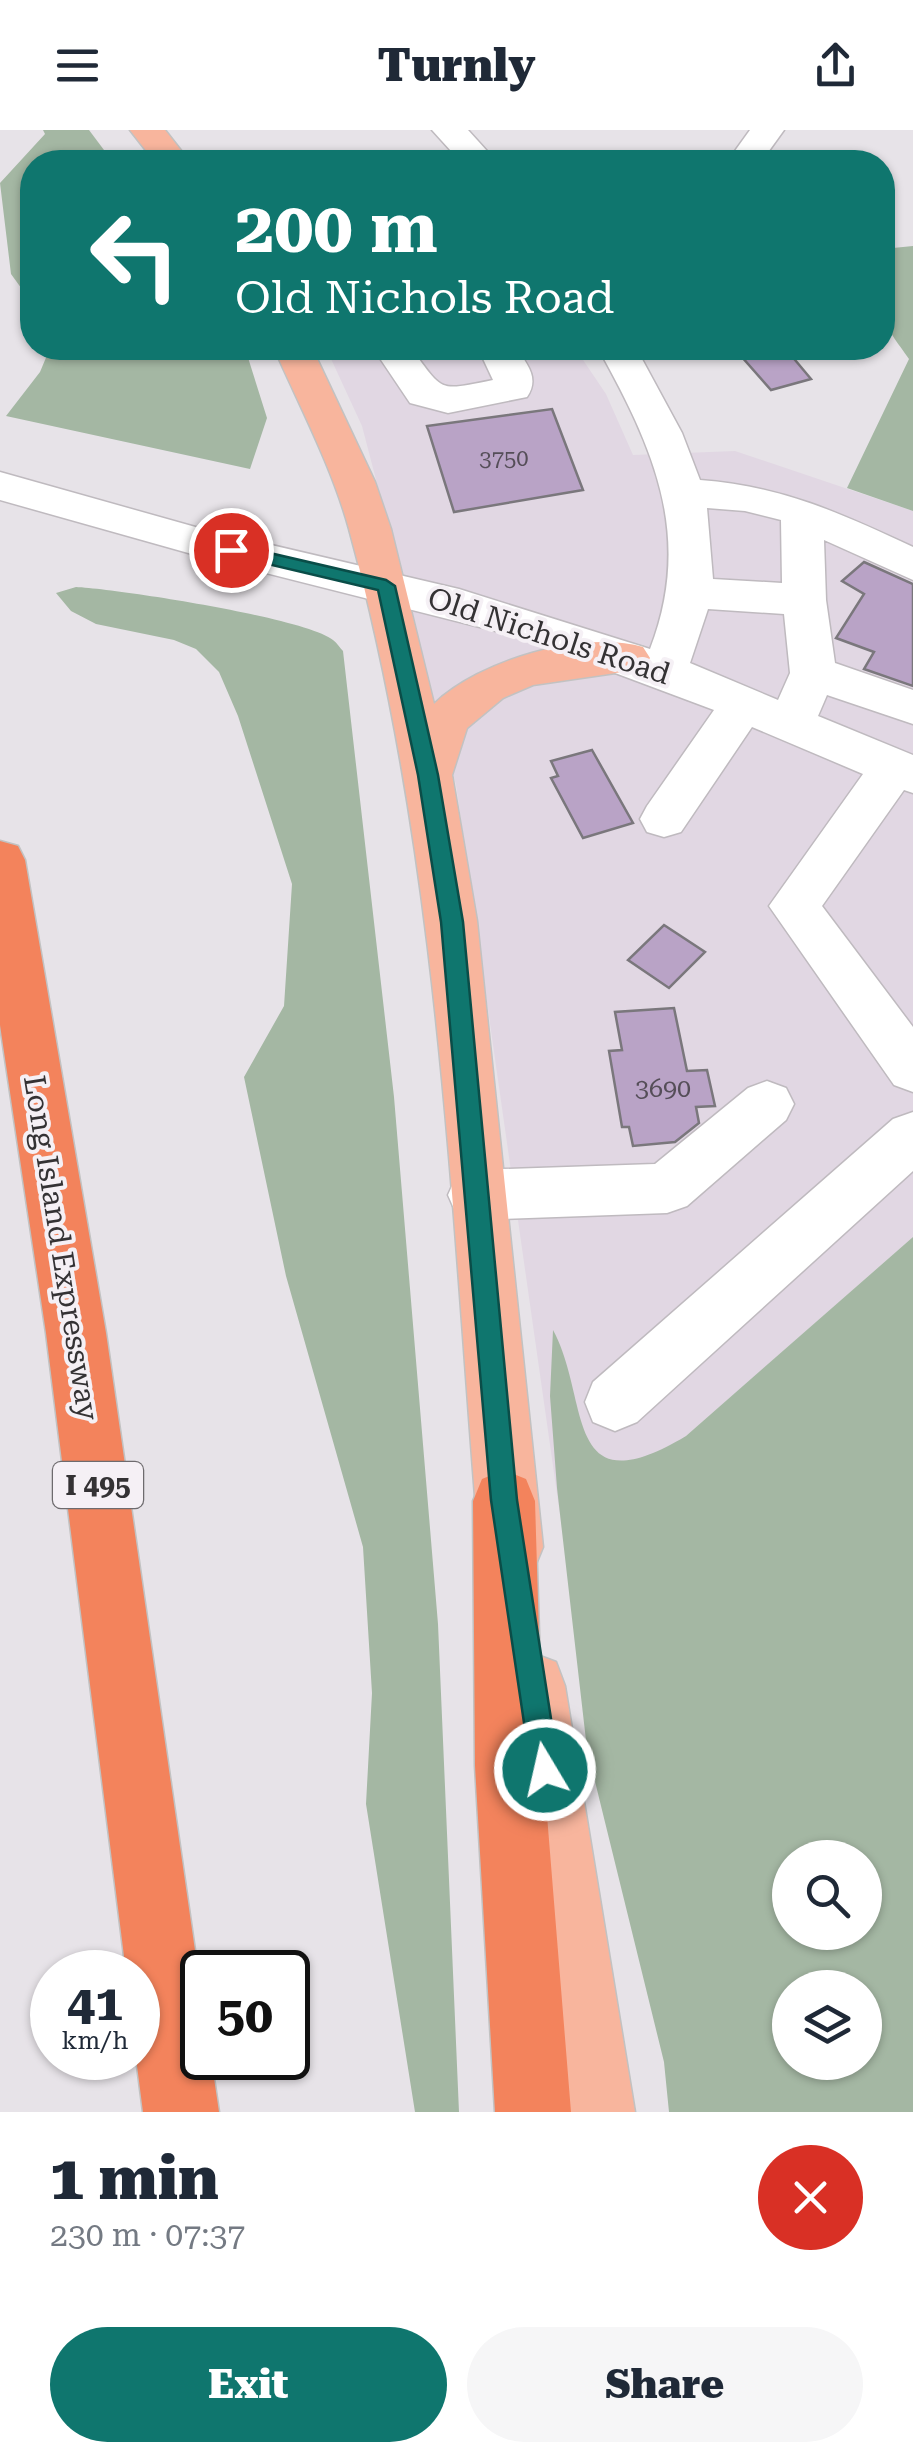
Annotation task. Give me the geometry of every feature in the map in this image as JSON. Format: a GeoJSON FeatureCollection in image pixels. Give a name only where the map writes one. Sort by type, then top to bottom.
{"type":"FeatureCollection","features":[{"type":"Feature","properties":{"kind":"highway","name":"Long Island Expressway"},"geometry":{"type":"LineString","coordinates":[[0,860],[76,1333],[182,2112]]}},
{"type":"Feature","properties":{"kind":"highway"},"geometry":{"type":"LineString","coordinates":[[504,1500],[509,1766],[533,2112]]}},
{"type":"Feature","properties":{"kind":"main road"},"geometry":{"type":"LineString","coordinates":[[148,130],[164,150]]}},
{"type":"Feature","properties":{"kind":"main road"},"geometry":{"type":"LineString","coordinates":[[308,360],[354,482],[386,586],[428,775],[452,922],[504,1500],[596,2112]]}},
{"type":"Feature","properties":{"kind":"main road"},"geometry":{"type":"LineString","coordinates":[[428,775],[451,717],[484,688],[540,668],[646,665]]}},
{"type":"Feature","properties":{"kind":"street"},"geometry":{"type":"LineString","coordinates":[[449,130],[468,150]]}},
{"type":"Feature","properties":{"kind":"street"},"geometry":{"type":"LineString","coordinates":[[400,360],[424,394],[448,400],[513,388],[513,374],[504,360]]}},
{"type":"Feature","properties":{"kind":"street"},"geometry":{"type":"LineString","coordinates":[[624,360],[641,389],[683,493],[694,558],[690,593],[646,665]]}},
{"type":"Feature","properties":{"kind":"street","name":"Old Nichols Road"},"geometry":{"type":"LineString","coordinates":[[0,486],[535,626],[646,665],[903,771]]}},
{"type":"Feature","properties":{"kind":"street"},"geometry":{"type":"LineString","coordinates":[[683,493],[745,496],[802,512],[913,564]]}},
{"type":"Feature","properties":{"kind":"street"},"geometry":{"type":"LineString","coordinates":[[791,725],[813,673],[804,600],[802,512]]}},
{"type":"Feature","properties":{"kind":"street"},"geometry":{"type":"LineString","coordinates":[[690,593],[804,600]]}},
{"type":"Feature","properties":{"kind":"street"},"geometry":{"type":"LineString","coordinates":[[813,673],[913,706]]}},
{"type":"Feature","properties":{"kind":"street"},"geometry":{"type":"LineString","coordinates":[[664,819],[744,704]]}},
{"type":"Feature","properties":{"kind":"street"},"geometry":{"type":"LineString","coordinates":[[903,771],[794,906],[913,1069]]}},
{"type":"Feature","properties":{"kind":"street"},"geometry":{"type":"LineString","coordinates":[[476,1195],[667,1188],[767,1104]]}},
{"type":"Feature","properties":{"kind":"street"},"geometry":{"type":"LineString","coordinates":[[616,1402],[913,1136]]}},
{"type":"Feature","properties":{"kind":"shaded area"},"geometry":{"type":"Polygon","coordinates":[[[332,360],[583,360],[606,394],[633,455],[735,451],[913,511],[913,1237],[564,1543],[456,785],[362,426],[332,360]]]}},
{"type":"Feature","properties":{"kind":"green space"},"geometry":{"type":"Polygon","coordinates":[[[43,130],[89,130],[104,150],[30,150],[45,134],[43,130]]]}},
{"type":"Feature","properties":{"kind":"green space"},"geometry":{"type":"Polygon","coordinates":[[[20,161],[20,286],[11,274],[0,183],[20,161]]]}},
{"type":"Feature","properties":{"kind":"green space"},"geometry":{"type":"Polygon","coordinates":[[[913,246],[913,511],[847,488],[909,359],[895,338],[895,248],[913,246]]]}},
{"type":"Feature","properties":{"kind":"green space"},"geometry":{"type":"Polygon","coordinates":[[[45,360],[249,360],[267,418],[250,469],[6,416],[45,360]]]}},
{"type":"Feature","properties":{"kind":"green space"},"geometry":{"type":"Polygon","coordinates":[[[76,587],[251,614],[316,631],[343,651],[394,1097],[438,1624],[459,2112],[415,2112],[366,1804],[372,1693],[363,1547],[286,1276],[244,1077],[284,1006],[292,884],[238,716],[219,672],[196,649],[174,640],[96,624],[71,611],[56,593],[76,587]]]}},
{"type":"Feature","properties":{"kind":"green space"},"geometry":{"type":"Polygon","coordinates":[[[913,1237],[913,2112],[669,2112],[664,2062],[587,1749],[557,1488],[550,1396],[553,1330],[587,1437],[599,1453],[618,1460],[646,1456],[686,1436],[913,1237]]]}},
{"type":"Feature","properties":{"kind":"building"},"geometry":{"type":"Polygon","coordinates":[[[745,360],[795,360],[811,379],[771,390],[745,360]]]}},
{"type":"Feature","properties":{"kind":"building"},"geometry":{"type":"Polygon","coordinates":[[[552,409],[583,490],[454,512],[427,426],[552,409]]]}},
{"type":"Feature","properties":{"kind":"building"},"geometry":{"type":"Polygon","coordinates":[[[864,562],[913,584],[913,686],[864,669],[874,652],[836,638],[864,594],[842,581],[864,562]]]}},
{"type":"Feature","properties":{"kind":"building"},"geometry":{"type":"Polygon","coordinates":[[[592,750],[633,823],[583,838],[551,778],[558,776],[551,761],[592,750]]]}},
{"type":"Feature","properties":{"kind":"building"},"geometry":{"type":"Polygon","coordinates":[[[664,925],[705,952],[669,988],[628,960],[664,925]]]}},
{"type":"Feature","properties":{"kind":"building"},"geometry":{"type":"Polygon","coordinates":[[[674,1008],[687,1071],[707,1070],[715,1106],[696,1107],[699,1123],[675,1142],[633,1146],[629,1127],[622,1127],[609,1051],[622,1050],[615,1012],[674,1008]]]}},
{"type":"Feature","properties":{"kind":"route"},"geometry":{"type":"LineString","coordinates":[[231,550],[386,586],[428,775],[452,922],[504,1500],[545,1770]]}}]}
